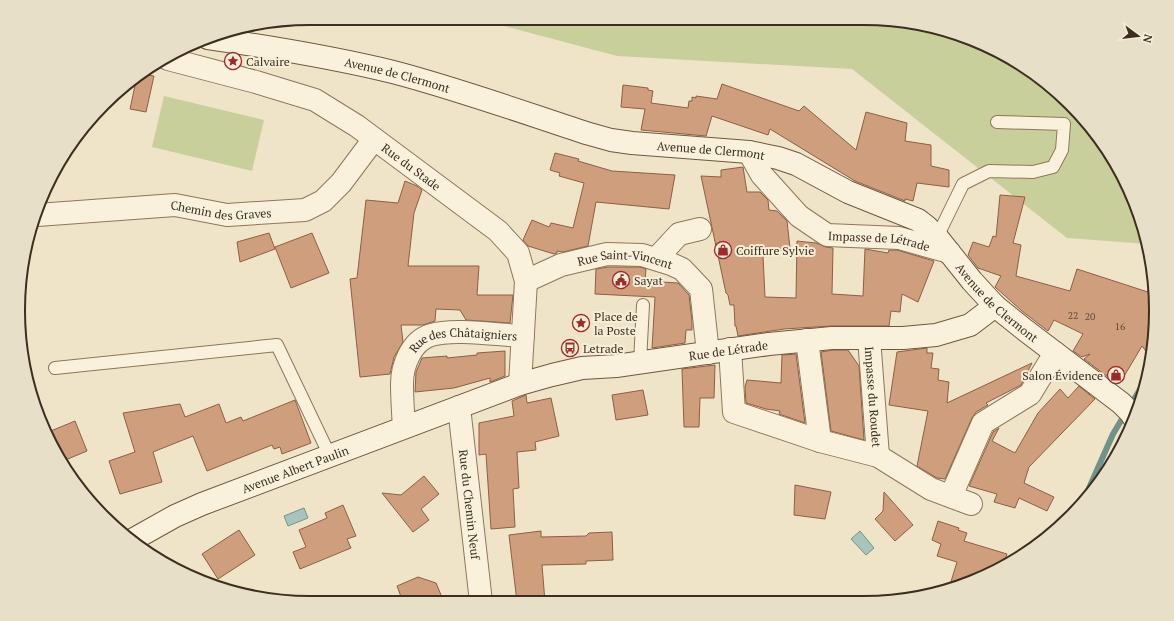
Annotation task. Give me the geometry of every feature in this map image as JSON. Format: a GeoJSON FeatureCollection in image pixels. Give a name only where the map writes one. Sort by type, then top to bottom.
{"type":"FeatureCollection","features":[{"type":"Feature","properties":{"kind":"street","name":"Avenue de Clermont"},"geometry":{"type":"LineString","coordinates":[[219,40],[338,60],[393,72],[611,140],[749,152],[778,158],[796,164],[848,192],[918,220],[927,227],[972,282],[995,306],[1127,411]]}},
{"type":"Feature","properties":{"kind":"street","name":"Rue du Stade"},"geometry":{"type":"LineString","coordinates":[[173,60],[256,82],[315,100],[357,126],[498,231],[518,253],[526,280],[520,384]]}},
{"type":"Feature","properties":{"kind":"street","name":"Chemin des Graves"},"geometry":{"type":"LineString","coordinates":[[42,215],[175,205],[227,215],[305,210],[323,201],[341,183],[374,139]]}},
{"type":"Feature","properties":{"kind":"street","name":"Impasse de Létrade"},"geometry":{"type":"LineString","coordinates":[[749,152],[762,175],[799,216],[827,235],[899,238],[943,245]]}},
{"type":"Feature","properties":{"kind":"street"},"geometry":{"type":"LineString","coordinates":[[656,259],[679,234],[700,229]]}},
{"type":"Feature","properties":{"kind":"street","name":"Rue Saint-Vincent"},"geometry":{"type":"LineString","coordinates":[[526,280],[561,265],[607,254],[642,255],[682,269],[701,289],[708,353]]}},
{"type":"Feature","properties":{"kind":"street","name":"Rue de Létrade"},"geometry":{"type":"LineString","coordinates":[[459,407],[520,384],[582,368],[616,366],[730,349],[807,340],[903,338],[942,334],[970,325],[995,306]]}},
{"type":"Feature","properties":{"kind":"street","name":"Rue des Châtaigniers"},"geometry":{"type":"LineString","coordinates":[[404,427],[402,383],[406,361],[415,345],[430,335],[450,332],[523,336]]}},
{"type":"Feature","properties":{"kind":"street","name":"Impasse du Roudet"},"geometry":{"type":"LineString","coordinates":[[869,338],[878,456]]}},
{"type":"Feature","properties":{"kind":"street"},"geometry":{"type":"LineString","coordinates":[[807,340],[820,441]]}},
{"type":"Feature","properties":{"kind":"street"},"geometry":{"type":"LineString","coordinates":[[730,349],[734,412],[820,441],[878,456],[931,489],[971,504]]}},
{"type":"Feature","properties":{"kind":"street"},"geometry":{"type":"LineString","coordinates":[[951,496],[983,423],[1030,394],[1055,353]]}},
{"type":"Feature","properties":{"kind":"street","name":"Avenue Albert Paulin"},"geometry":{"type":"LineString","coordinates":[[137,537],[175,516],[202,504],[459,407]]}},
{"type":"Feature","properties":{"kind":"street","name":"Rue du Chemin Neuf"},"geometry":{"type":"LineString","coordinates":[[459,407],[480,596]]}},
{"type":"Feature","properties":{"kind":"lane"},"geometry":{"type":"LineString","coordinates":[[943,245],[963,184],[989,171],[1033,172],[1053,167],[1062,150],[1064,124],[997,122]]}},
{"type":"Feature","properties":{"kind":"lane"},"geometry":{"type":"LineString","coordinates":[[640,362],[643,305]]}},
{"type":"Feature","properties":{"kind":"lane"},"geometry":{"type":"LineString","coordinates":[[55,368],[277,345],[330,456]]}},
{"type":"Feature","properties":{"kind":"green space"},"geometry":{"type":"Polygon","coordinates":[[[501,25],[864,25],[901,27],[919,30],[955,40],[990,54],[1022,73],[1052,96],[1078,122],[1101,152],[1120,184],[1134,219],[1141,244],[1067,238],[852,69],[617,56],[501,25]]]}},
{"type":"Feature","properties":{"kind":"green space"},"geometry":{"type":"Polygon","coordinates":[[[164,96],[264,120],[252,171],[152,147],[164,96]]]}},
{"type":"Feature","properties":{"kind":"water"},"geometry":{"type":"Polygon","coordinates":[[[304,508],[308,518],[288,526],[284,516],[304,508]]]}},
{"type":"Feature","properties":{"kind":"water"},"geometry":{"type":"Polygon","coordinates":[[[860,531],[874,548],[866,555],[851,539],[860,531]]]}},
{"type":"Feature","properties":{"kind":"building"},"geometry":{"type":"Polygon","coordinates":[[[149,75],[154,76],[146,112],[130,109],[135,86],[149,75]]]}},
{"type":"Feature","properties":{"kind":"building"},"geometry":{"type":"Polygon","coordinates":[[[722,84],[799,111],[804,106],[856,150],[866,112],[907,123],[905,141],[931,145],[931,166],[949,170],[949,187],[917,183],[913,201],[905,199],[905,201],[855,181],[770,129],[768,135],[712,116],[706,136],[641,130],[645,109],[621,107],[623,85],[648,88],[648,90],[653,91],[651,103],[688,108],[689,101],[692,101],[692,97],[696,98],[696,96],[717,99],[722,84]]]}},
{"type":"Feature","properties":{"kind":"building"},"geometry":{"type":"Polygon","coordinates":[[[555,153],[579,159],[578,161],[612,171],[675,175],[669,209],[596,202],[588,246],[563,252],[557,251],[557,253],[554,254],[528,246],[523,240],[532,220],[549,227],[551,223],[573,228],[584,183],[559,176],[560,173],[550,170],[555,153]]]}},
{"type":"Feature","properties":{"kind":"building"},"geometry":{"type":"Polygon","coordinates":[[[743,167],[747,192],[760,192],[768,200],[769,210],[777,211],[787,221],[790,248],[763,256],[765,297],[796,298],[797,241],[816,243],[833,248],[832,294],[863,296],[865,249],[888,253],[889,250],[897,250],[934,261],[918,302],[902,294],[900,312],[891,311],[889,326],[831,326],[784,329],[738,336],[735,326],[734,305],[730,305],[728,295],[726,293],[701,176],[721,177],[721,170],[743,167]]]}},
{"type":"Feature","properties":{"kind":"building"},"geometry":{"type":"Polygon","coordinates":[[[405,181],[422,190],[414,213],[408,266],[479,266],[477,295],[513,295],[510,323],[466,320],[460,310],[436,309],[435,321],[423,325],[401,325],[403,342],[394,357],[390,374],[360,377],[350,279],[357,278],[366,200],[398,203],[405,181]]]}},
{"type":"Feature","properties":{"kind":"building"},"geometry":{"type":"Polygon","coordinates":[[[1000,195],[1025,197],[1013,243],[1021,245],[1016,276],[1070,291],[1077,269],[1148,292],[1149,310],[1146,352],[1142,346],[1123,378],[1118,375],[1112,380],[1084,359],[1090,354],[1082,357],[1073,351],[1083,334],[1054,320],[1048,331],[1022,311],[995,287],[1001,276],[978,268],[968,255],[973,242],[989,247],[993,236],[996,237],[1000,195]]]}},
{"type":"Feature","properties":{"kind":"building"},"geometry":{"type":"Polygon","coordinates":[[[269,233],[275,249],[240,262],[237,242],[269,233]]]}},
{"type":"Feature","properties":{"kind":"building"},"geometry":{"type":"Polygon","coordinates":[[[312,233],[329,273],[291,288],[275,247],[312,233]]]}},
{"type":"Feature","properties":{"kind":"building"},"geometry":{"type":"Polygon","coordinates":[[[608,267],[640,267],[646,269],[645,281],[678,283],[689,295],[692,330],[686,330],[685,343],[652,348],[655,297],[595,294],[596,269],[608,267]]]}},
{"type":"Feature","properties":{"kind":"building"},"geometry":{"type":"Polygon","coordinates":[[[927,348],[927,353],[933,353],[931,368],[939,369],[938,380],[949,382],[947,403],[1032,363],[1021,385],[986,403],[988,405],[976,412],[945,479],[937,478],[917,466],[928,411],[889,405],[897,352],[927,348]]]}},
{"type":"Feature","properties":{"kind":"building"},"geometry":{"type":"Polygon","coordinates":[[[848,350],[859,366],[864,440],[831,431],[821,352],[848,350]]]}},
{"type":"Feature","properties":{"kind":"building"},"geometry":{"type":"Polygon","coordinates":[[[505,351],[505,376],[490,382],[490,378],[454,388],[415,392],[416,372],[422,358],[447,356],[447,358],[477,355],[477,353],[505,351]]]}},
{"type":"Feature","properties":{"kind":"building"},"geometry":{"type":"Polygon","coordinates":[[[796,354],[805,423],[779,414],[780,411],[766,409],[746,403],[745,387],[747,380],[781,383],[782,355],[796,354]]]}},
{"type":"Feature","properties":{"kind":"building"},"geometry":{"type":"Polygon","coordinates":[[[715,365],[714,398],[700,398],[699,427],[684,427],[682,369],[715,365]]]}},
{"type":"Feature","properties":{"kind":"building"},"geometry":{"type":"Polygon","coordinates":[[[1079,386],[1095,399],[1029,467],[1024,483],[1054,497],[1047,511],[1019,498],[1015,508],[994,502],[997,494],[969,486],[993,432],[999,428],[992,441],[1015,453],[1038,413],[1060,389],[1068,398],[1079,386]]]}},
{"type":"Feature","properties":{"kind":"building"},"geometry":{"type":"Polygon","coordinates":[[[643,390],[648,415],[616,420],[612,395],[643,390]]]}},
{"type":"Feature","properties":{"kind":"building"},"geometry":{"type":"Polygon","coordinates":[[[526,395],[527,403],[551,398],[559,436],[535,442],[536,450],[517,452],[519,488],[513,489],[515,527],[491,529],[486,454],[479,455],[479,423],[514,416],[512,401],[526,395]]]}},
{"type":"Feature","properties":{"kind":"building"},"geometry":{"type":"Polygon","coordinates":[[[295,400],[311,443],[282,454],[280,447],[274,449],[272,445],[207,471],[193,436],[153,452],[162,482],[120,494],[109,461],[135,452],[123,413],[180,404],[185,417],[219,404],[226,423],[241,417],[243,421],[295,400]]]}},
{"type":"Feature","properties":{"kind":"building"},"geometry":{"type":"Polygon","coordinates":[[[75,421],[87,451],[67,459],[51,431],[75,421]]]}},
{"type":"Feature","properties":{"kind":"building"},"geometry":{"type":"Polygon","coordinates":[[[424,476],[439,494],[421,509],[429,520],[413,532],[382,493],[401,495],[424,476]]]}},
{"type":"Feature","properties":{"kind":"building"},"geometry":{"type":"Polygon","coordinates":[[[795,485],[831,492],[825,519],[794,515],[795,485]]]}},
{"type":"Feature","properties":{"kind":"building"},"geometry":{"type":"Polygon","coordinates":[[[884,492],[913,525],[895,541],[875,519],[883,511],[884,492]]]}},
{"type":"Feature","properties":{"kind":"building"},"geometry":{"type":"Polygon","coordinates":[[[343,505],[356,536],[347,539],[351,548],[300,569],[293,552],[306,547],[299,530],[327,518],[325,513],[343,505]]]}},
{"type":"Feature","properties":{"kind":"building"},"geometry":{"type":"Polygon","coordinates":[[[938,521],[959,528],[958,530],[967,533],[964,541],[1007,554],[1006,558],[990,567],[951,582],[957,562],[937,556],[941,544],[932,540],[938,521]]]}},
{"type":"Feature","properties":{"kind":"building"},"geometry":{"type":"Polygon","coordinates":[[[239,530],[255,555],[218,579],[202,554],[239,530]]]}},
{"type":"Feature","properties":{"kind":"building"},"geometry":{"type":"Polygon","coordinates":[[[541,531],[541,537],[586,536],[589,533],[612,532],[613,560],[586,561],[586,564],[542,565],[545,596],[516,596],[509,535],[541,531]]]}},
{"type":"Feature","properties":{"kind":"building"},"geometry":{"type":"Polygon","coordinates":[[[418,577],[436,583],[441,596],[401,596],[397,586],[418,577]]]}},
{"type":"Feature","properties":{"kind":"waterway"},"geometry":{"type":"LineString","coordinates":[[1130,406],[1135,397]]}},
{"type":"Feature","properties":{"kind":"waterway"},"geometry":{"type":"LineString","coordinates":[[1092,481],[1113,434],[1125,414]]}},
{"type":"Feature","properties":{"kind":"place","name":"Calvaire"},"geometry":{"type":"Point","coordinates":[233,61]}},
{"type":"Feature","properties":{"kind":"place","name":"Coiffure Sylvie"},"geometry":{"type":"Point","coordinates":[723,250]}},
{"type":"Feature","properties":{"kind":"place","name":"Sayat"},"geometry":{"type":"Point","coordinates":[621,280]}},
{"type":"Feature","properties":{"kind":"place","name":"Place de la Poste"},"geometry":{"type":"Point","coordinates":[581,323]}},
{"type":"Feature","properties":{"kind":"place","name":"Letrade"},"geometry":{"type":"Point","coordinates":[570,348]}},
{"type":"Feature","properties":{"kind":"place","name":"Salon Évidence"},"geometry":{"type":"Point","coordinates":[1116,375]}}]}
